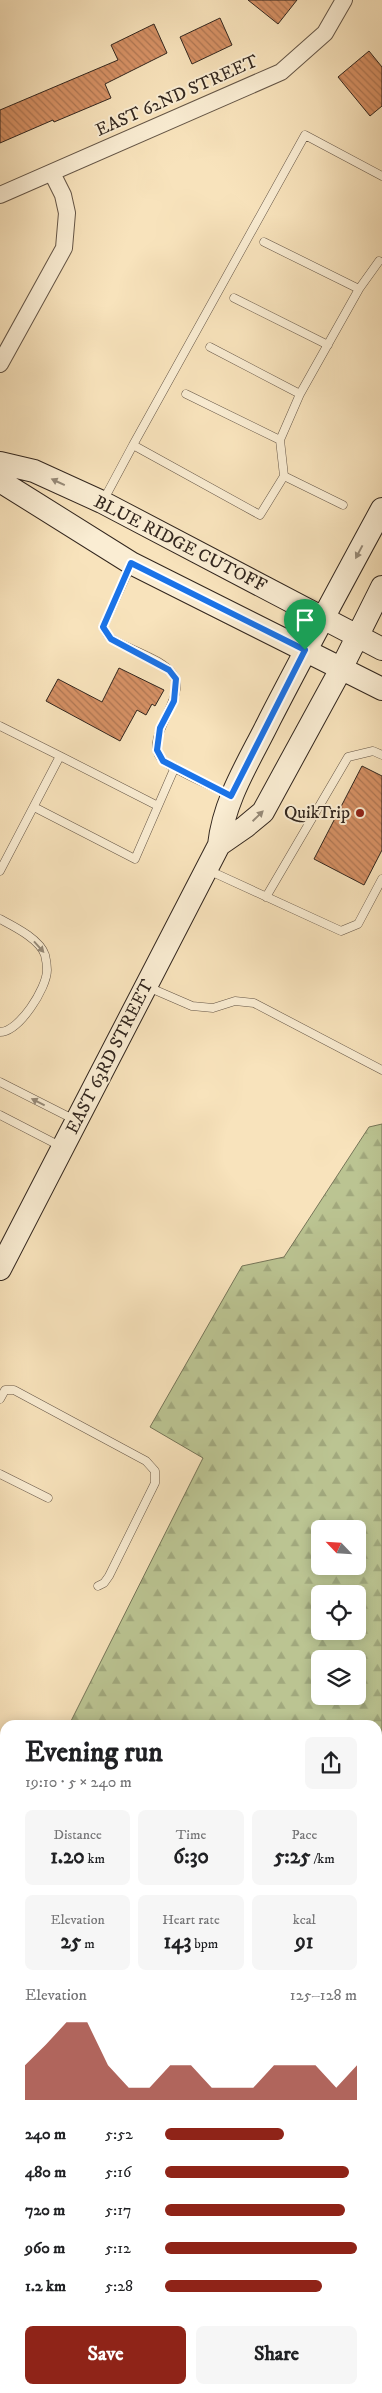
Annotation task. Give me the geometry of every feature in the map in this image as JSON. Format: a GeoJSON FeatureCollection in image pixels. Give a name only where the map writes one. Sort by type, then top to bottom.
{"type":"FeatureCollection","features":[{"type":"Feature","properties":{"kind":"main road","name":"BLUE RIDGE CUTOFF"},"geometry":{"type":"LineString","coordinates":[[0,463],[34,471],[102,502],[382,649]]}},
{"type":"Feature","properties":{"kind":"main road","name":"BLUE RIDGE CUTOFF"},"geometry":{"type":"LineString","coordinates":[[0,481],[131,563],[382,689]]}},
{"type":"Feature","properties":{"kind":"main road","name":"EAST 63RD STREET"},"geometry":{"type":"LineString","coordinates":[[0,1269],[219,845],[221,824],[231,796],[305,650],[382,509]]}},
{"type":"Feature","properties":{"kind":"main road","name":"EAST 63RD STREET"},"geometry":{"type":"LineString","coordinates":[[219,845],[263,812],[341,669],[382,587]]}},
{"type":"Feature","properties":{"kind":"street","name":"EAST 62ND STREET"},"geometry":{"type":"LineString","coordinates":[[0,195],[282,72],[325,33],[344,0]]}},
{"type":"Feature","properties":{"kind":"street"},"geometry":{"type":"LineString","coordinates":[[0,364],[64,248],[67,213],[63,196],[52,173]]}},
{"type":"Feature","properties":{"kind":"lane"},"geometry":{"type":"LineString","coordinates":[[102,502],[305,135],[382,176]]}},
{"type":"Feature","properties":{"kind":"lane"},"geometry":{"type":"LineString","coordinates":[[264,242],[358,289]]}},
{"type":"Feature","properties":{"kind":"lane"},"geometry":{"type":"LineString","coordinates":[[133,445],[260,515],[284,476],[280,440],[300,394],[358,289],[381,259]]}},
{"type":"Feature","properties":{"kind":"lane"},"geometry":{"type":"LineString","coordinates":[[234,298],[328,345]]}},
{"type":"Feature","properties":{"kind":"lane"},"geometry":{"type":"LineString","coordinates":[[210,347],[300,394]]}},
{"type":"Feature","properties":{"kind":"lane"},"geometry":{"type":"LineString","coordinates":[[186,394],[280,440]]}},
{"type":"Feature","properties":{"kind":"lane"},"geometry":{"type":"LineString","coordinates":[[284,476],[343,505]]}},
{"type":"Feature","properties":{"kind":"lane"},"geometry":{"type":"LineString","coordinates":[[131,563],[103,627],[111,639],[169,670],[176,679],[174,701],[160,728],[157,750],[163,761],[231,796]]}},
{"type":"Feature","properties":{"kind":"lane"},"geometry":{"type":"LineString","coordinates":[[0,726],[158,806]]}},
{"type":"Feature","properties":{"kind":"lane"},"geometry":{"type":"LineString","coordinates":[[266,897],[348,757],[373,751],[382,755]]}},
{"type":"Feature","properties":{"kind":"lane"},"geometry":{"type":"LineString","coordinates":[[0,872],[60,756]]}},
{"type":"Feature","properties":{"kind":"lane"},"geometry":{"type":"LineString","coordinates":[[34,807],[135,858],[176,767]]}},
{"type":"Feature","properties":{"kind":"lane"},"geometry":{"type":"LineString","coordinates":[[206,869],[341,931],[358,924],[382,879]]}},
{"type":"Feature","properties":{"kind":"lane"},"geometry":{"type":"LineString","coordinates":[[0,919],[26,934],[45,953],[48,972],[24,1018],[6,1032],[0,1032]]}},
{"type":"Feature","properties":{"kind":"lane"},"geometry":{"type":"LineString","coordinates":[[146,986],[192,1006],[213,1008],[235,1001],[254,1003],[382,1070]]}},
{"type":"Feature","properties":{"kind":"lane"},"geometry":{"type":"LineString","coordinates":[[0,1082],[77,1121]]}},
{"type":"Feature","properties":{"kind":"lane"},"geometry":{"type":"LineString","coordinates":[[0,1115],[63,1147]]}},
{"type":"Feature","properties":{"kind":"lane"},"geometry":{"type":"LineString","coordinates":[[0,1399],[6,1390],[14,1390],[146,1461],[155,1471],[155,1483],[118,1559],[104,1583],[98,1586]]}},
{"type":"Feature","properties":{"kind":"lane"},"geometry":{"type":"LineString","coordinates":[[0,1474],[48,1498]]}},
{"type":"Feature","properties":{"kind":"green space"},"geometry":{"type":"Polygon","coordinates":[[[382,1124],[382,1720],[72,1720],[203,1458],[150,1427],[242,1266],[284,1257],[369,1127],[382,1124]]]}},
{"type":"Feature","properties":{"kind":"building"},"geometry":{"type":"Polygon","coordinates":[[[248,0],[297,0],[278,24],[248,0]]]}},
{"type":"Feature","properties":{"kind":"building"},"geometry":{"type":"Polygon","coordinates":[[[220,18],[232,45],[192,64],[180,37],[220,18]]]}},
{"type":"Feature","properties":{"kind":"building"},"geometry":{"type":"Polygon","coordinates":[[[154,24],[167,53],[105,84],[111,98],[0,143],[0,110],[118,60],[111,45],[154,24]]]}},
{"type":"Feature","properties":{"kind":"building"},"geometry":{"type":"Polygon","coordinates":[[[369,51],[382,67],[382,106],[370,116],[338,77],[369,51]]]}},
{"type":"Feature","properties":{"kind":"building"},"geometry":{"type":"Polygon","coordinates":[[[119,668],[164,690],[155,706],[152,704],[146,715],[137,710],[120,741],[46,701],[58,679],[102,702],[119,668]]]}},
{"type":"Feature","properties":{"kind":"building","name":"QuikTrip"},"geometry":{"type":"Polygon","coordinates":[[[362,766],[382,776],[382,850],[364,885],[314,859],[362,766]]]}},
{"type":"Feature","properties":{"kind":"place","name":"QuikTrip"},"geometry":{"type":"Point","coordinates":[360,813]}},
{"type":"Feature","properties":{"kind":"route"},"geometry":{"type":"LineString","coordinates":[[131,563],[305,650],[231,796],[163,761],[157,750],[160,728],[174,701],[176,679],[169,670],[111,639],[103,627],[131,563]]}}]}
